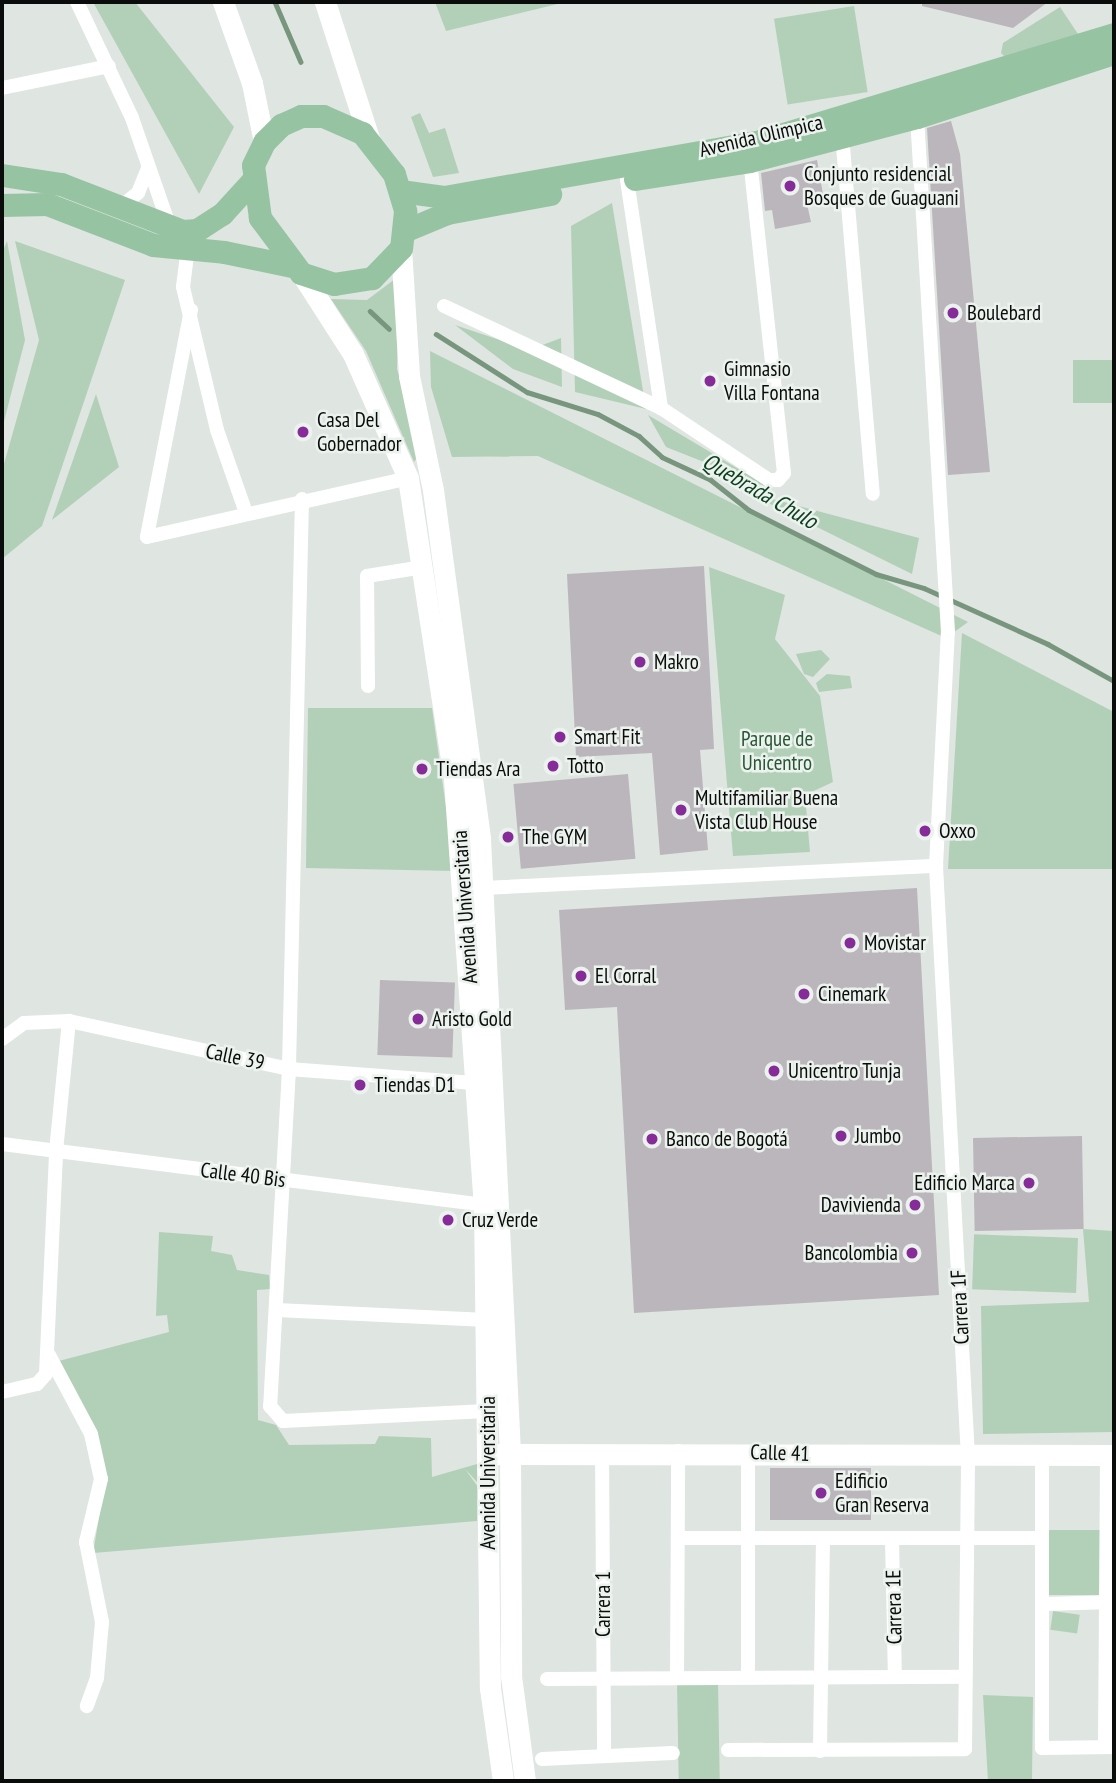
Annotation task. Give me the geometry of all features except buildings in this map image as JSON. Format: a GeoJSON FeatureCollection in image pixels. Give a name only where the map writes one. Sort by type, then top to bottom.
{"type":"FeatureCollection","features":[{"type":"Feature","properties":{"kind":"main road"},"geometry":{"type":"LineString","coordinates":[[223,2],[252,83],[264,142]]}},
{"type":"Feature","properties":{"kind":"main road"},"geometry":{"type":"LineString","coordinates":[[2,205],[47,204],[127,237],[297,270],[334,284],[359,282],[382,272],[403,240],[400,191],[370,141],[325,2]]}},
{"type":"Feature","properties":{"kind":"main road","name":"Avenida Olimpica"},"geometry":{"type":"LineString","coordinates":[[400,191],[444,197],[760,141],[1114,34]]}},
{"type":"Feature","properties":{"kind":"main road","name":"Avenida Olimpica"},"geometry":{"type":"LineString","coordinates":[[403,240],[447,213],[750,161],[917,117],[1114,53]]}},
{"type":"Feature","properties":{"kind":"main road"},"geometry":{"type":"LineString","coordinates":[[297,270],[260,218],[253,165],[264,142],[291,121],[323,116],[370,141]]}},
{"type":"Feature","properties":{"kind":"main road"},"geometry":{"type":"LineString","coordinates":[[2,175],[61,184],[170,228],[197,230],[207,225],[254,179]]}},
{"type":"Feature","properties":{"kind":"main road","name":"Avenida Universitaria"},"geometry":{"type":"LineString","coordinates":[[403,240],[409,376],[433,489],[473,772],[483,888],[510,1453],[511,1675],[525,1781]]}},
{"type":"Feature","properties":{"kind":"main road","name":"Avenida Universitaria"},"geometry":{"type":"LineString","coordinates":[[297,270],[354,354],[408,478],[460,828],[484,1205],[490,1688],[503,1781]]}},
{"type":"Feature","properties":{"kind":"main road","name":"Calle 41"},"geometry":{"type":"LineString","coordinates":[[488,1454],[678,1451],[968,1457],[1111,1455]]}},
{"type":"Feature","properties":{"kind":"street"},"geometry":{"type":"LineString","coordinates":[[77,2],[109,66],[170,228]]}},
{"type":"Feature","properties":{"kind":"street"},"geometry":{"type":"LineString","coordinates":[[2,88],[109,66]]}},
{"type":"Feature","properties":{"kind":"street","name":"Carrera 1F"},"geometry":{"type":"LineString","coordinates":[[820,1751],[965,1749],[968,1457],[936,866],[948,632],[917,117]]}},
{"type":"Feature","properties":{"kind":"street"},"geometry":{"type":"LineString","coordinates":[[842,135],[873,494]]}},
{"type":"Feature","properties":{"kind":"street"},"geometry":{"type":"LineString","coordinates":[[444,306],[661,408],[769,480],[784,473],[750,161]]}},
{"type":"Feature","properties":{"kind":"street"},"geometry":{"type":"LineString","coordinates":[[118,209],[138,192],[148,168]]}},
{"type":"Feature","properties":{"kind":"street"},"geometry":{"type":"LineString","coordinates":[[627,180],[661,408]]}},
{"type":"Feature","properties":{"kind":"street"},"geometry":{"type":"LineString","coordinates":[[188,247],[181,271],[217,430],[246,513]]}},
{"type":"Feature","properties":{"kind":"street"},"geometry":{"type":"LineString","coordinates":[[191,310],[147,537],[204,528],[246,513],[302,499],[408,478]]}},
{"type":"Feature","properties":{"kind":"street"},"geometry":{"type":"LineString","coordinates":[[302,499],[289,1069],[270,1406],[275,1417],[487,1411]]}},
{"type":"Feature","properties":{"kind":"street"},"geometry":{"type":"LineString","coordinates":[[368,686],[368,576],[423,567]]}},
{"type":"Feature","properties":{"kind":"street"},"geometry":{"type":"LineString","coordinates":[[483,888],[936,866]]}},
{"type":"Feature","properties":{"kind":"street"},"geometry":{"type":"LineString","coordinates":[[2,1392],[43,1380],[49,1354],[56,1152],[69,1021]]}},
{"type":"Feature","properties":{"kind":"street","name":"Calle 39"},"geometry":{"type":"LineString","coordinates":[[2,1039],[23,1023],[69,1021],[289,1069],[477,1083]]}},
{"type":"Feature","properties":{"kind":"street","name":"Calle 40 Bis"},"geometry":{"type":"LineString","coordinates":[[2,1144],[484,1205]]}},
{"type":"Feature","properties":{"kind":"street"},"geometry":{"type":"LineString","coordinates":[[277,1310],[487,1320]]}},
{"type":"Feature","properties":{"kind":"street"},"geometry":{"type":"LineString","coordinates":[[49,1354],[91,1434],[100,1479],[86,1542],[102,1622],[97,1678],[87,1706]]}},
{"type":"Feature","properties":{"kind":"street"},"geometry":{"type":"LineString","coordinates":[[677,1678],[678,1451]]}},
{"type":"Feature","properties":{"kind":"street","name":"Carrera 1"},"geometry":{"type":"LineString","coordinates":[[602,1452],[604,1755]]}},
{"type":"Feature","properties":{"kind":"street"},"geometry":{"type":"LineString","coordinates":[[748,1452],[751,1537],[748,1676]]}},
{"type":"Feature","properties":{"kind":"street"},"geometry":{"type":"LineString","coordinates":[[1042,1455],[1042,1748],[1110,1747],[1111,1455]]}},
{"type":"Feature","properties":{"kind":"street"},"geometry":{"type":"LineString","coordinates":[[678,1538],[1041,1538]]}},
{"type":"Feature","properties":{"kind":"street","name":"Carrera 1E"},"geometry":{"type":"LineString","coordinates":[[892,1538],[895,1676]]}},
{"type":"Feature","properties":{"kind":"street"},"geometry":{"type":"LineString","coordinates":[[728,1750],[820,1751],[823,1539]]}},
{"type":"Feature","properties":{"kind":"street"},"geometry":{"type":"LineString","coordinates":[[1044,1604],[1111,1602]]}},
{"type":"Feature","properties":{"kind":"street"},"geometry":{"type":"LineString","coordinates":[[547,1679],[965,1677]]}},
{"type":"Feature","properties":{"kind":"street"},"geometry":{"type":"LineString","coordinates":[[542,1759],[673,1753]]}},
{"type":"Feature","properties":{"kind":"green space"},"geometry":{"type":"Polygon","coordinates":[[[93,2],[135,2],[234,127],[199,194],[93,2]]]}},
{"type":"Feature","properties":{"kind":"green space"},"geometry":{"type":"Polygon","coordinates":[[[435,2],[566,2],[446,31],[435,2]]]}},
{"type":"Feature","properties":{"kind":"green space"},"geometry":{"type":"Polygon","coordinates":[[[854,6],[868,92],[788,105],[774,19],[854,6]]]}},
{"type":"Feature","properties":{"kind":"green space"},"geometry":{"type":"Polygon","coordinates":[[[1060,7],[1080,37],[1005,57],[1001,53],[1003,43],[1060,7]]]}},
{"type":"Feature","properties":{"kind":"green space"},"geometry":{"type":"Polygon","coordinates":[[[420,113],[429,133],[445,128],[459,173],[433,177],[411,117],[420,113]]]}},
{"type":"Feature","properties":{"kind":"green space"},"geometry":{"type":"Polygon","coordinates":[[[612,203],[646,409],[575,392],[571,226],[612,203]]]}},
{"type":"Feature","properties":{"kind":"green space"},"geometry":{"type":"Polygon","coordinates":[[[7,241],[25,340],[2,429],[2,253],[7,241]]]}},
{"type":"Feature","properties":{"kind":"green space"},"geometry":{"type":"Polygon","coordinates":[[[15,241],[125,280],[42,526],[2,559],[2,471],[39,340],[15,241]]]}},
{"type":"Feature","properties":{"kind":"green space"},"geometry":{"type":"Polygon","coordinates":[[[399,276],[397,369],[422,451],[414,462],[366,351],[331,299],[367,300],[399,276]]]}},
{"type":"Feature","properties":{"kind":"green space"},"geometry":{"type":"Polygon","coordinates":[[[455,325],[529,350],[561,338],[562,387],[513,369],[455,325]]]}},
{"type":"Feature","properties":{"kind":"green space"},"geometry":{"type":"Polygon","coordinates":[[[430,351],[968,622],[946,638],[538,456],[452,457],[431,387],[430,351]]]}},
{"type":"Feature","properties":{"kind":"green space"},"geometry":{"type":"Polygon","coordinates":[[[1073,360],[1114,360],[1114,403],[1073,403],[1073,360]]]}},
{"type":"Feature","properties":{"kind":"green space"},"geometry":{"type":"Polygon","coordinates":[[[96,394],[119,467],[52,520],[96,394]]]}},
{"type":"Feature","properties":{"kind":"green space"},"geometry":{"type":"Polygon","coordinates":[[[648,415],[772,489],[666,447],[648,415]]]}},
{"type":"Feature","properties":{"kind":"green space"},"geometry":{"type":"Polygon","coordinates":[[[746,492],[919,538],[912,574],[746,492]]]}},
{"type":"Feature","properties":{"kind":"green space","name":"Parque de Unicentro"},"geometry":{"type":"Polygon","coordinates":[[[709,567],[785,595],[775,639],[820,696],[833,782],[805,795],[810,852],[733,856],[709,567]]]}},
{"type":"Feature","properties":{"kind":"green space"},"geometry":{"type":"Polygon","coordinates":[[[962,633],[1114,712],[1114,869],[948,869],[962,633]]]}},
{"type":"Feature","properties":{"kind":"green space"},"geometry":{"type":"Polygon","coordinates":[[[821,650],[830,659],[813,677],[804,674],[796,654],[821,650]]]}},
{"type":"Feature","properties":{"kind":"green space"},"geometry":{"type":"Polygon","coordinates":[[[827,674],[850,676],[852,688],[819,692],[816,683],[827,674]]]}},
{"type":"Feature","properties":{"kind":"green space"},"geometry":{"type":"Polygon","coordinates":[[[308,708],[432,708],[455,871],[306,868],[308,708]]]}},
{"type":"Feature","properties":{"kind":"green space"},"geometry":{"type":"Polygon","coordinates":[[[1083,1229],[1114,1231],[1114,1432],[983,1434],[981,1306],[1089,1302],[1083,1229]]]}},
{"type":"Feature","properties":{"kind":"green space"},"geometry":{"type":"Polygon","coordinates":[[[159,1232],[213,1236],[211,1251],[232,1255],[237,1270],[269,1275],[270,1289],[257,1290],[258,1420],[276,1425],[289,1445],[375,1444],[379,1436],[431,1438],[432,1477],[477,1464],[478,1483],[465,1469],[478,1487],[477,1521],[93,1553],[103,1494],[101,1447],[55,1362],[169,1332],[167,1315],[156,1316],[159,1232]]]}},
{"type":"Feature","properties":{"kind":"green space"},"geometry":{"type":"Polygon","coordinates":[[[974,1234],[1078,1238],[1076,1293],[972,1289],[974,1234]]]}},
{"type":"Feature","properties":{"kind":"green space"},"geometry":{"type":"Polygon","coordinates":[[[1048,1530],[1104,1530],[1104,1595],[1048,1595],[1048,1530]]]}},
{"type":"Feature","properties":{"kind":"green space"},"geometry":{"type":"Polygon","coordinates":[[[1053,1611],[1080,1615],[1077,1634],[1050,1630],[1053,1611]]]}},
{"type":"Feature","properties":{"kind":"green space"},"geometry":{"type":"Polygon","coordinates":[[[718,1681],[720,1781],[679,1781],[677,1682],[718,1681]]]}},
{"type":"Feature","properties":{"kind":"green space"},"geometry":{"type":"Polygon","coordinates":[[[983,1695],[1033,1697],[1032,1781],[988,1781],[983,1695]]]}},
{"type":"Feature","properties":{"kind":"waterway"},"geometry":{"type":"LineString","coordinates":[[275,2],[301,62]]}},
{"type":"Feature","properties":{"kind":"waterway"},"geometry":{"type":"LineString","coordinates":[[370,311],[389,329]]}},
{"type":"Feature","properties":{"kind":"waterway","name":"Quebrada Chulo"},"geometry":{"type":"LineString","coordinates":[[436,334],[527,392],[598,414],[639,436],[662,457],[711,480],[749,510],[876,574],[924,588],[1048,644],[1114,681]]}},
{"type":"Feature","properties":{"kind":"place","name":"Conjunto residencial Bosques de Guaguani"},"geometry":{"type":"Point","coordinates":[790,186]}},
{"type":"Feature","properties":{"kind":"place","name":"Boulebard"},"geometry":{"type":"Point","coordinates":[953,313]}},
{"type":"Feature","properties":{"kind":"place","name":"Gimnasio Villa Fontana"},"geometry":{"type":"Point","coordinates":[710,381]}},
{"type":"Feature","properties":{"kind":"place","name":"Casa Del Gobernador"},"geometry":{"type":"Point","coordinates":[303,432]}},
{"type":"Feature","properties":{"kind":"place","name":"Makro"},"geometry":{"type":"Point","coordinates":[640,662]}},
{"type":"Feature","properties":{"kind":"place","name":"Smart Fit"},"geometry":{"type":"Point","coordinates":[560,737]}},
{"type":"Feature","properties":{"kind":"place","name":"Totto"},"geometry":{"type":"Point","coordinates":[553,766]}},
{"type":"Feature","properties":{"kind":"place","name":"Tiendas Ara"},"geometry":{"type":"Point","coordinates":[422,769]}},
{"type":"Feature","properties":{"kind":"place","name":"Multifamiliar Buena Vista Club House"},"geometry":{"type":"Point","coordinates":[681,810]}},
{"type":"Feature","properties":{"kind":"place","name":"Oxxo"},"geometry":{"type":"Point","coordinates":[925,831]}},
{"type":"Feature","properties":{"kind":"place","name":"The GYM"},"geometry":{"type":"Point","coordinates":[508,837]}},
{"type":"Feature","properties":{"kind":"place","name":"Movistar"},"geometry":{"type":"Point","coordinates":[850,943]}},
{"type":"Feature","properties":{"kind":"place","name":"El Corral"},"geometry":{"type":"Point","coordinates":[581,976]}},
{"type":"Feature","properties":{"kind":"place","name":"Cinemark"},"geometry":{"type":"Point","coordinates":[804,994]}},
{"type":"Feature","properties":{"kind":"place","name":"Aristo Gold"},"geometry":{"type":"Point","coordinates":[418,1019]}},
{"type":"Feature","properties":{"kind":"place","name":"Unicentro Tunja"},"geometry":{"type":"Point","coordinates":[774,1071]}},
{"type":"Feature","properties":{"kind":"place","name":"Tiendas D1"},"geometry":{"type":"Point","coordinates":[360,1085]}},
{"type":"Feature","properties":{"kind":"place","name":"Jumbo"},"geometry":{"type":"Point","coordinates":[841,1136]}},
{"type":"Feature","properties":{"kind":"place","name":"Banco de Bogotá"},"geometry":{"type":"Point","coordinates":[652,1139]}},
{"type":"Feature","properties":{"kind":"place","name":"Edificio Marca"},"geometry":{"type":"Point","coordinates":[1029,1183]}},
{"type":"Feature","properties":{"kind":"place","name":"Davivienda"},"geometry":{"type":"Point","coordinates":[915,1205]}},
{"type":"Feature","properties":{"kind":"place","name":"Cruz Verde"},"geometry":{"type":"Point","coordinates":[448,1220]}},
{"type":"Feature","properties":{"kind":"place","name":"Bancolombia"},"geometry":{"type":"Point","coordinates":[912,1253]}},
{"type":"Feature","properties":{"kind":"place","name":"Edificio Gran Reserva"},"geometry":{"type":"Point","coordinates":[821,1493]}}]}
